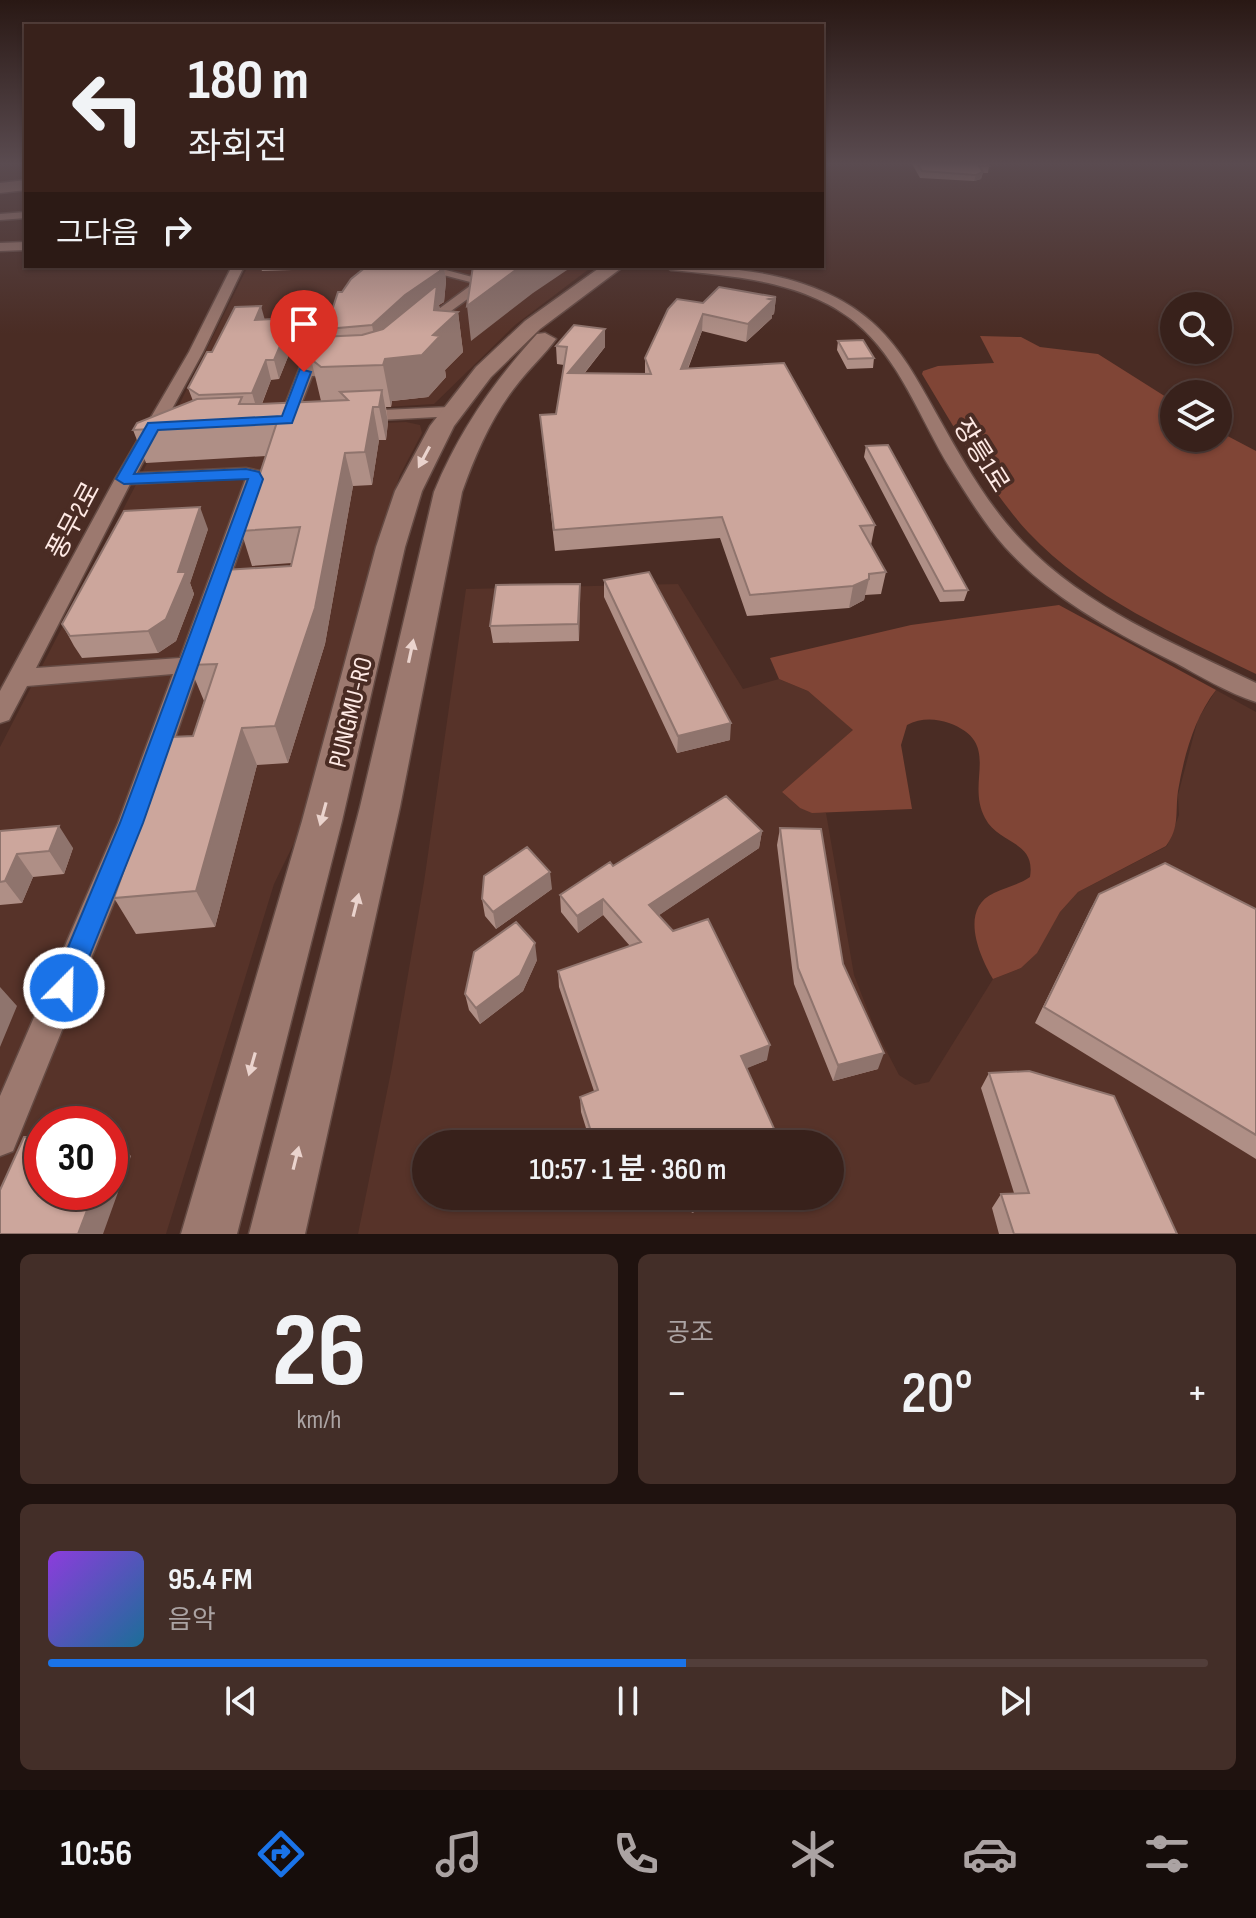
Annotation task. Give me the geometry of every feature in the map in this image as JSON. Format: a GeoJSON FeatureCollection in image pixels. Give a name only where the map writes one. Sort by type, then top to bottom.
{"type":"FeatureCollection","features":[{"type":"Feature","properties":{"kind":"street"},"geometry":{"type":"LineString","coordinates":[[0,247],[24,246]]}},
{"type":"Feature","properties":{"kind":"street","name":"풍무2로"},"geometry":{"type":"LineString","coordinates":[[0,714],[124,479],[161,426],[237,268]]}},
{"type":"Feature","properties":{"kind":"street"},"geometry":{"type":"LineString","coordinates":[[407,340],[484,282],[424,268]]}},
{"type":"Feature","properties":{"kind":"street","name":"PUNGMU-RO"},"geometry":{"type":"LineString","coordinates":[[209,1234],[249,1075],[333,779],[395,528],[424,455],[450,412],[503,352],[540,318],[612,268]]}},
{"type":"Feature","properties":{"kind":"street","name":"PUNGMU-RO"},"geometry":{"type":"LineString","coordinates":[[277,1234],[380,807],[437,530],[456,470],[484,415],[529,356],[580,307],[637,268]]}},
{"type":"Feature","properties":{"kind":"street","name":"장릉1로"},"geometry":{"type":"LineString","coordinates":[[688,268],[786,284],[824,298],[856,316],[887,347],[985,509],[1022,553],[1054,581],[1089,605],[1256,693]]}},
{"type":"Feature","properties":{"kind":"street"},"geometry":{"type":"LineString","coordinates":[[287,420],[317,336],[329,317],[364,290]]}},
{"type":"Feature","properties":{"kind":"street"},"geometry":{"type":"LineString","coordinates":[[304,372],[357,369]]}},
{"type":"Feature","properties":{"kind":"street"},"geometry":{"type":"LineString","coordinates":[[346,417],[450,412]]}},
{"type":"Feature","properties":{"kind":"street"},"geometry":{"type":"LineString","coordinates":[[0,1138],[93,920],[189,665],[255,476],[246,473],[124,479]]}},
{"type":"Feature","properties":{"kind":"street"},"geometry":{"type":"LineString","coordinates":[[20,678],[189,665]]}},
{"type":"Feature","properties":{"kind":"shaded area"},"geometry":{"type":"Polygon","coordinates":[[[247,268],[590,268],[515,325],[434,404],[225,417],[178,407],[247,268]]]}},
{"type":"Feature","properties":{"kind":"shaded area"},"geometry":{"type":"Polygon","coordinates":[[[980,336],[1021,337],[1040,347],[1098,354],[1160,393],[1160,452],[1232,452],[1232,438],[1256,451],[1256,674],[1107,596],[1052,555],[1014,516],[972,456],[922,374],[938,366],[994,363],[980,336]]]}},
{"type":"Feature","properties":{"kind":"shaded area"},"geometry":{"type":"Polygon","coordinates":[[[406,422],[420,425],[422,433],[400,475],[381,532],[299,833],[274,884],[166,1234],[0,1234],[0,747],[157,444],[312,426],[406,422]]]}},
{"type":"Feature","properties":{"kind":"shaded area"},"geometry":{"type":"Polygon","coordinates":[[[678,584],[743,689],[779,679],[808,691],[854,730],[782,792],[800,808],[826,813],[854,975],[875,1029],[899,1075],[915,1085],[929,1082],[993,979],[1021,968],[1036,953],[1060,912],[1078,892],[1167,846],[1179,815],[1178,795],[1198,719],[1216,690],[1256,712],[1256,1234],[358,1234],[392,1067],[424,882],[466,589],[678,584]]]}},
{"type":"Feature","properties":{"kind":"shaded area"},"geometry":{"type":"Polygon","coordinates":[[[1059,605],[1216,690],[1191,738],[1178,791],[1175,826],[1166,846],[1078,892],[1060,912],[1037,953],[1021,968],[993,979],[982,958],[975,933],[977,910],[983,900],[994,893],[1030,877],[1030,865],[1022,849],[991,827],[985,818],[980,804],[980,764],[975,741],[965,731],[944,721],[917,721],[907,725],[901,745],[912,809],[812,813],[800,808],[782,792],[853,730],[808,691],[779,679],[770,658],[911,625],[1059,605]]]}},
{"type":"Feature","properties":{"kind":"building"},"geometry":{"type":"Polygon","coordinates":[[[365,268],[440,268],[372,325],[326,329],[338,292],[342,292],[365,268]]]}},
{"type":"Feature","properties":{"kind":"building"},"geometry":{"type":"Polygon","coordinates":[[[473,268],[518,268],[467,306],[473,268]]]}},
{"type":"Feature","properties":{"kind":"building"},"geometry":{"type":"Polygon","coordinates":[[[437,285],[434,310],[458,312],[433,335],[440,336],[422,355],[385,359],[383,365],[321,367],[311,359],[319,337],[362,335],[383,329],[437,285]]]}},
{"type":"Feature","properties":{"kind":"building"},"geometry":{"type":"Polygon","coordinates":[[[719,287],[776,297],[769,299],[773,300],[748,324],[703,314],[681,369],[784,363],[875,525],[860,526],[886,572],[869,574],[869,579],[853,586],[750,595],[722,517],[554,530],[540,415],[556,414],[567,347],[556,346],[574,325],[605,329],[568,373],[651,374],[645,358],[668,309],[677,299],[703,303],[719,287]]]}},
{"type":"Feature","properties":{"kind":"building"},"geometry":{"type":"Polygon","coordinates":[[[261,306],[255,320],[292,318],[274,360],[266,360],[252,393],[199,395],[188,388],[207,352],[212,352],[235,307],[261,306]]]}},
{"type":"Feature","properties":{"kind":"building"},"geometry":{"type":"Polygon","coordinates":[[[863,340],[874,358],[848,359],[838,341],[863,340]]]}},
{"type":"Feature","properties":{"kind":"building"},"geometry":{"type":"Polygon","coordinates":[[[382,390],[379,407],[373,407],[365,452],[345,453],[315,608],[275,726],[242,728],[196,891],[114,898],[171,737],[193,736],[217,664],[189,665],[224,570],[291,566],[300,527],[241,531],[277,422],[133,430],[137,423],[197,399],[242,397],[239,404],[348,400],[340,392],[382,390]]]}},
{"type":"Feature","properties":{"kind":"building"},"geometry":{"type":"Polygon","coordinates":[[[888,445],[968,590],[944,591],[866,446],[888,445]]]}},
{"type":"Feature","properties":{"kind":"building"},"geometry":{"type":"Polygon","coordinates":[[[200,507],[178,572],[186,572],[166,619],[148,631],[70,636],[62,624],[124,511],[200,507]]]}},
{"type":"Feature","properties":{"kind":"building"},"geometry":{"type":"Polygon","coordinates":[[[649,572],[731,723],[678,736],[604,580],[649,572]]]}},
{"type":"Feature","properties":{"kind":"building"},"geometry":{"type":"Polygon","coordinates":[[[580,584],[578,624],[490,626],[496,585],[580,584]]]}},
{"type":"Feature","properties":{"kind":"building"},"geometry":{"type":"Polygon","coordinates":[[[726,796],[762,831],[649,905],[673,931],[708,919],[770,1045],[741,1056],[775,1130],[591,1130],[580,1097],[598,1090],[558,971],[641,942],[603,899],[577,916],[560,895],[610,862],[613,866],[726,796]]]}},
{"type":"Feature","properties":{"kind":"building"},"geometry":{"type":"Polygon","coordinates":[[[59,826],[49,851],[17,854],[5,881],[0,882],[0,831],[59,826]]]}},
{"type":"Feature","properties":{"kind":"building"},"geometry":{"type":"Polygon","coordinates":[[[780,828],[821,829],[843,964],[884,1053],[838,1065],[798,968],[780,828]]]}},
{"type":"Feature","properties":{"kind":"building"},"geometry":{"type":"Polygon","coordinates":[[[527,847],[550,872],[493,912],[482,899],[484,876],[527,847]]]}},
{"type":"Feature","properties":{"kind":"building"},"geometry":{"type":"Polygon","coordinates":[[[1165,863],[1256,909],[1256,1135],[1044,1007],[1099,894],[1165,863]]]}},
{"type":"Feature","properties":{"kind":"building"},"geometry":{"type":"Polygon","coordinates":[[[516,922],[535,943],[520,975],[476,1008],[465,994],[474,952],[516,922]]]}},
{"type":"Feature","properties":{"kind":"building"},"geometry":{"type":"Polygon","coordinates":[[[1029,1071],[1114,1096],[1177,1234],[1014,1234],[1001,1194],[1029,1193],[989,1073],[1029,1071]]]}},
{"type":"Feature","properties":{"kind":"building"},"geometry":{"type":"Polygon","coordinates":[[[24,1137],[24,1210],[87,1210],[78,1234],[0,1234],[0,1190],[24,1137]]]}},
{"type":"Feature","properties":{"kind":"route"},"geometry":{"type":"LineString","coordinates":[[64,988],[132,823],[255,476],[246,473],[124,479],[153,426],[287,420],[304,372]]}}]}
